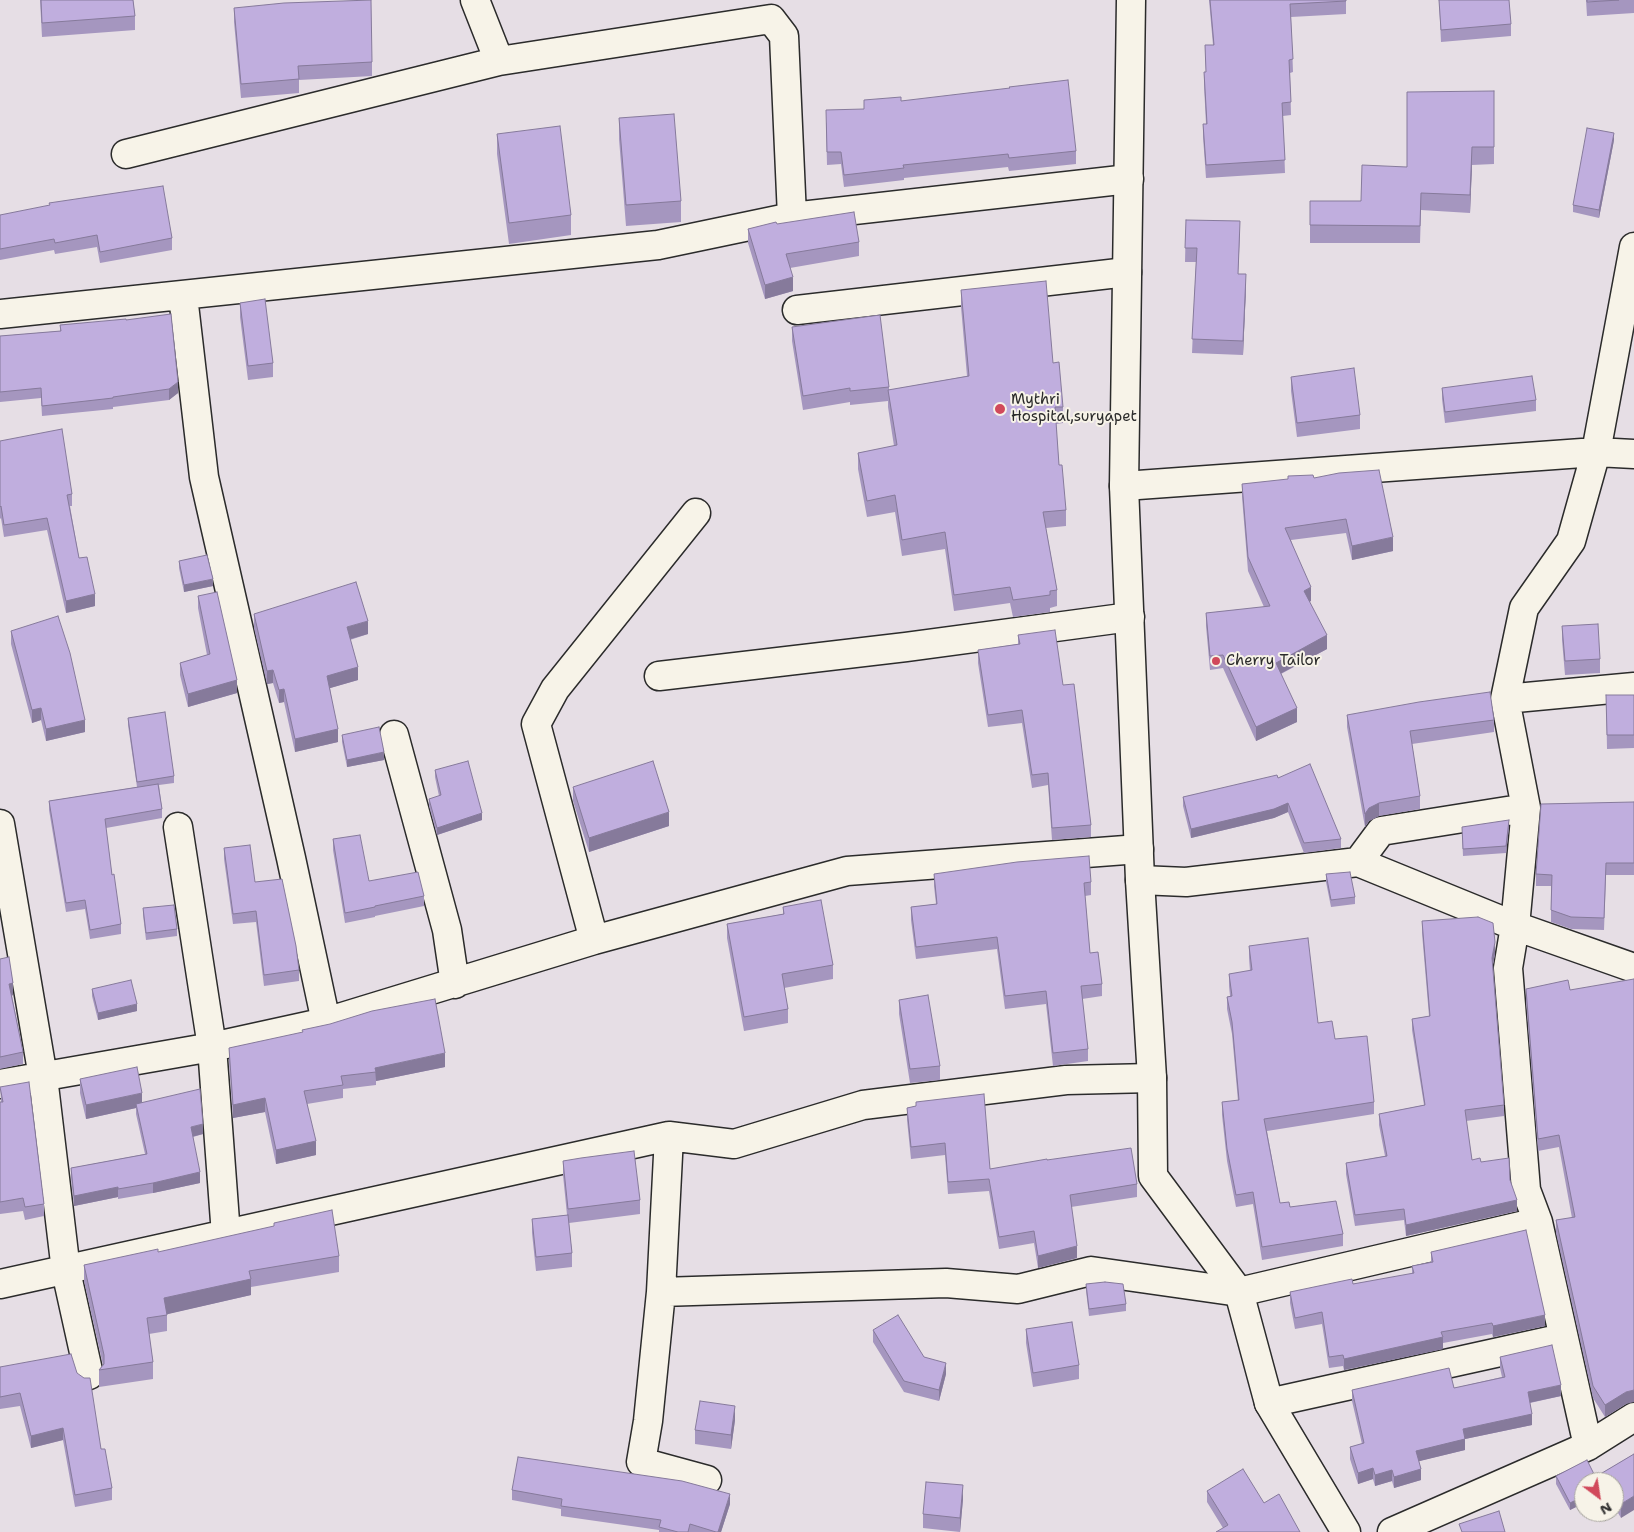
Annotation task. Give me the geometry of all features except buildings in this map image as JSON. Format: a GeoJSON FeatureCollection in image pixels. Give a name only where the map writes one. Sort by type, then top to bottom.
{"type":"FeatureCollection","features":[{"type":"Feature","properties":{"kind":"street"},"geometry":{"type":"LineString","coordinates":[[475,0],[499,61]]}},
{"type":"Feature","properties":{"kind":"street"},"geometry":{"type":"LineString","coordinates":[[1131,0],[1124,486],[1140,880],[1152,1078],[1153,1176],[1239,1292],[1269,1403],[1346,1532]]}},
{"type":"Feature","properties":{"kind":"street"},"geometry":{"type":"LineString","coordinates":[[126,154],[499,61],[770,19],[784,36],[792,217]]}},
{"type":"Feature","properties":{"kind":"street"},"geometry":{"type":"LineString","coordinates":[[0,314],[658,246],[792,217],[1129,179]]}},
{"type":"Feature","properties":{"kind":"street"},"geometry":{"type":"LineString","coordinates":[[1588,1446],[1538,1222],[1526,1190],[1508,968],[1515,926],[1526,808],[1504,699],[1524,608],[1571,541],[1596,452],[1634,248]]}},
{"type":"Feature","properties":{"kind":"street"},"geometry":{"type":"LineString","coordinates":[[797,310],[1127,272]]}},
{"type":"Feature","properties":{"kind":"street"},"geometry":{"type":"LineString","coordinates":[[183,296],[204,476],[289,849],[326,1022]]}},
{"type":"Feature","properties":{"kind":"street"},"geometry":{"type":"LineString","coordinates":[[1124,486],[1596,452],[1634,454]]}},
{"type":"Feature","properties":{"kind":"street"},"geometry":{"type":"LineString","coordinates":[[594,940],[536,724],[555,689],[696,512]]}},
{"type":"Feature","properties":{"kind":"street"},"geometry":{"type":"LineString","coordinates":[[659,676],[906,647],[1130,617]]}},
{"type":"Feature","properties":{"kind":"street"},"geometry":{"type":"LineString","coordinates":[[1504,699],[1634,687]]}},
{"type":"Feature","properties":{"kind":"street"},"geometry":{"type":"LineString","coordinates":[[394,734],[447,930],[455,984]]}},
{"type":"Feature","properties":{"kind":"street"},"geometry":{"type":"LineString","coordinates":[[1358,862],[1381,831],[1526,808]]}},
{"type":"Feature","properties":{"kind":"street"},"geometry":{"type":"LineString","coordinates":[[0,824],[43,1077],[66,1271],[89,1375]]}},
{"type":"Feature","properties":{"kind":"street"},"geometry":{"type":"LineString","coordinates":[[178,827],[212,1047],[226,1235]]}},
{"type":"Feature","properties":{"kind":"street"},"geometry":{"type":"LineString","coordinates":[[0,1084],[212,1047],[326,1022],[594,940],[847,871],[1140,849]]}},
{"type":"Feature","properties":{"kind":"street"},"geometry":{"type":"LineString","coordinates":[[1140,880],[1186,882],[1358,862],[1515,926],[1634,968]]}},
{"type":"Feature","properties":{"kind":"street"},"geometry":{"type":"LineString","coordinates":[[0,1284],[66,1271],[668,1136],[734,1144],[862,1106],[1066,1080],[1152,1078]]}},
{"type":"Feature","properties":{"kind":"street"},"geometry":{"type":"LineString","coordinates":[[668,1136],[661,1292],[648,1421],[641,1462],[707,1480]]}},
{"type":"Feature","properties":{"kind":"street"},"geometry":{"type":"LineString","coordinates":[[661,1292],[946,1283],[1018,1289],[1091,1271],[1239,1292],[1538,1222]]}},
{"type":"Feature","properties":{"kind":"street"},"geometry":{"type":"LineString","coordinates":[[1269,1403],[1563,1338]]}},
{"type":"Feature","properties":{"kind":"street"},"geometry":{"type":"LineString","coordinates":[[1392,1532],[1588,1446],[1634,1417]]}},
{"type":"Feature","properties":{"kind":"place","name":"Mythri Hospital,suryapet"},"geometry":{"type":"Point","coordinates":[1000,409]}},
{"type":"Feature","properties":{"kind":"place","name":"Cherry Tailor"},"geometry":{"type":"Point","coordinates":[1216,661]}}]}
